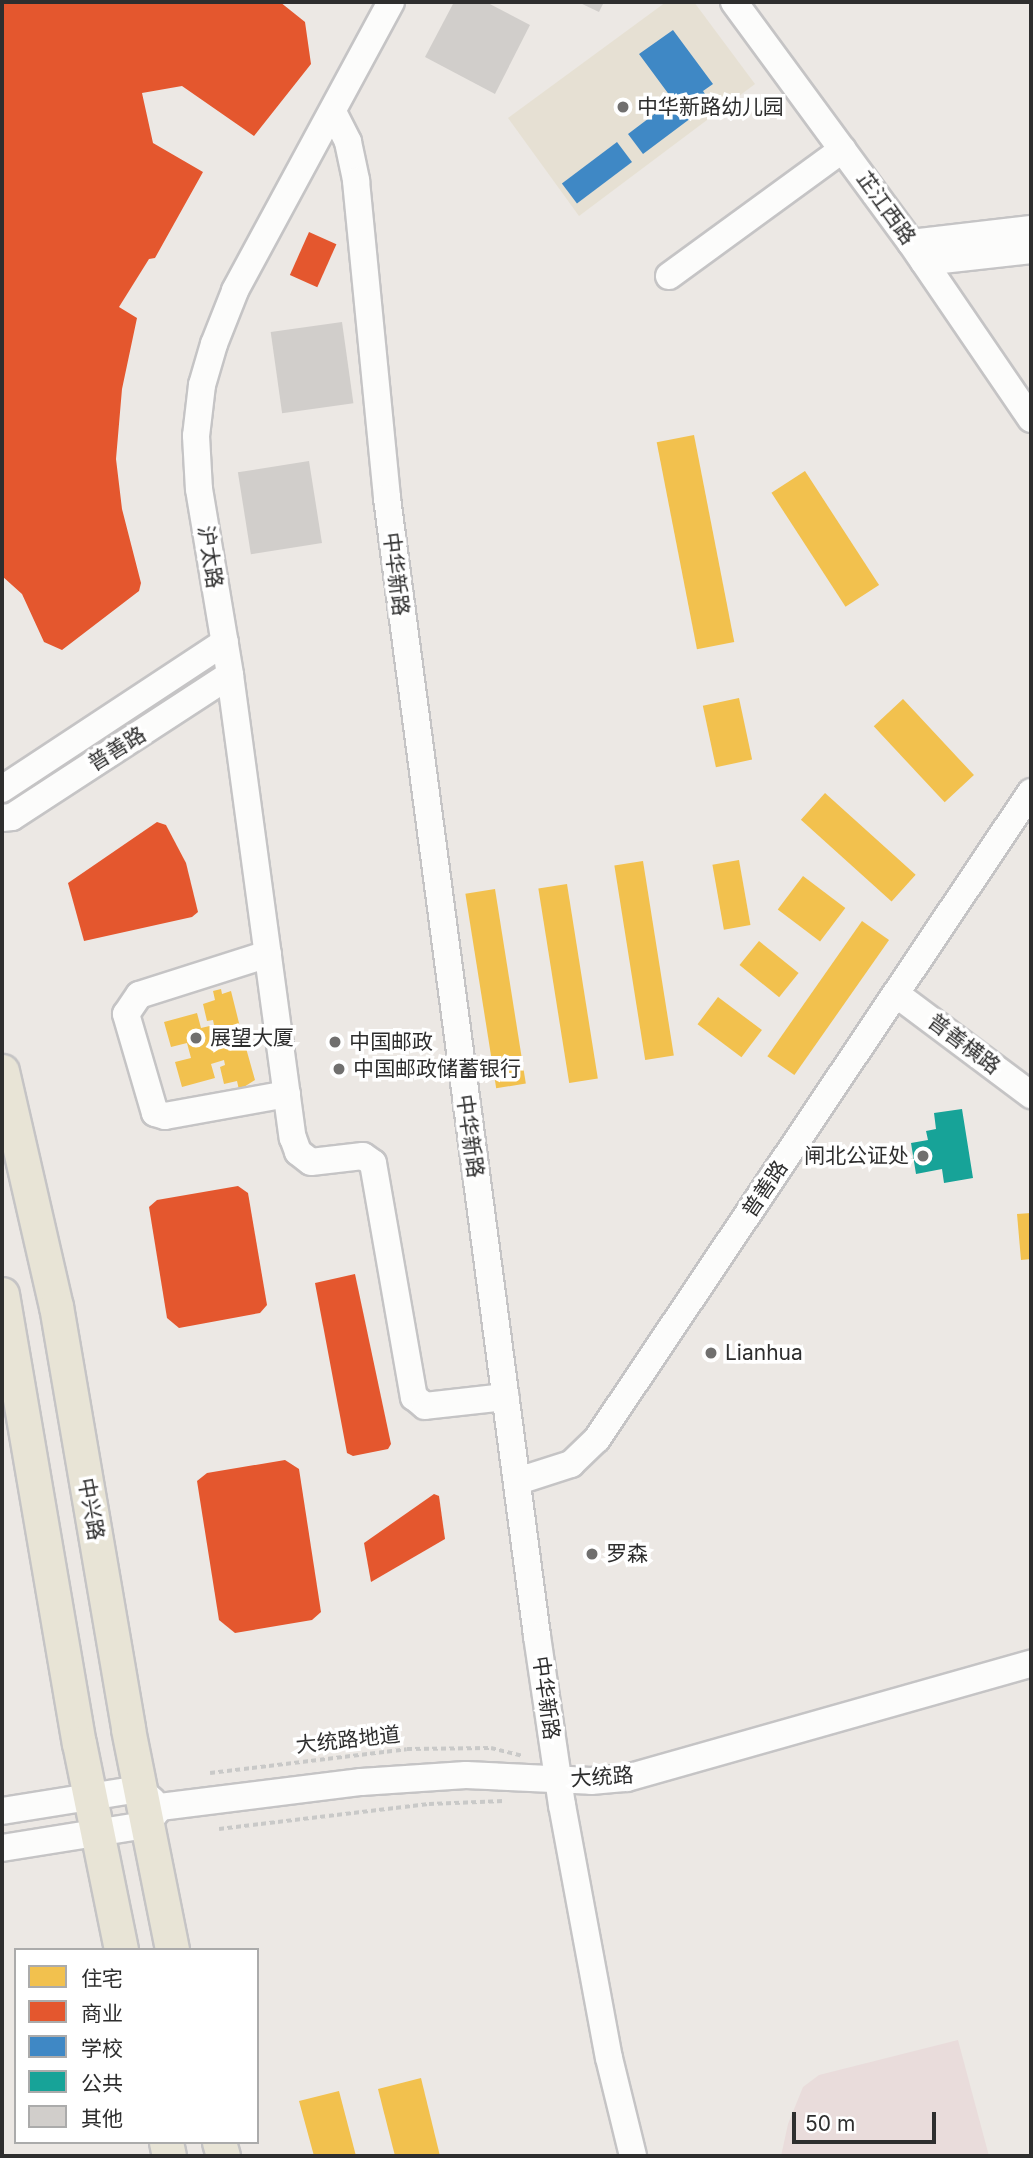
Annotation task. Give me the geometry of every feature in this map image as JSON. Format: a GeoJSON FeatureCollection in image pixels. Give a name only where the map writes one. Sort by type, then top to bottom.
{"type":"FeatureCollection","features":[{"type":"Feature","properties":{"kind":"main road","name":"中兴路"},"geometry":{"type":"LineString","coordinates":[[2,1071],[56,1306],[172,1948]]}},
{"type":"Feature","properties":{"kind":"main road"},"geometry":{"type":"LineString","coordinates":[[2,1294],[89,1796],[121,1948]]}},
{"type":"Feature","properties":{"kind":"street","name":"沪太路"},"geometry":{"type":"LineString","coordinates":[[391,2],[334,114],[235,291],[202,385],[196,436],[199,489],[230,675],[287,1094],[298,1152],[311,1163],[363,1156],[373,1163],[414,1397],[425,1406],[505,1397]]}},
{"type":"Feature","properties":{"kind":"street","name":"芷江西路"},"geometry":{"type":"LineString","coordinates":[[734,2],[918,253],[1031,419]]}},
{"type":"Feature","properties":{"kind":"street","name":"中华新路"},"geometry":{"type":"LineString","coordinates":[[334,114],[348,142],[356,181],[387,498],[558,1780],[610,2058],[633,2156]]}},
{"type":"Feature","properties":{"kind":"street"},"geometry":{"type":"LineString","coordinates":[[669,276],[843,149]]}},
{"type":"Feature","properties":{"kind":"street"},"geometry":{"type":"LineString","coordinates":[[918,253],[1031,229]]}},
{"type":"Feature","properties":{"kind":"street"},"geometry":{"type":"LineString","coordinates":[[918,253],[1031,250]]}},
{"type":"Feature","properties":{"kind":"street","name":"普善路"},"geometry":{"type":"LineString","coordinates":[[2,789],[225,642]]}},
{"type":"Feature","properties":{"kind":"street","name":"普善路"},"geometry":{"type":"LineString","coordinates":[[2,818],[12,817],[230,675]]}},
{"type":"Feature","properties":{"kind":"street","name":"普善路"},"geometry":{"type":"LineString","coordinates":[[518,1481],[571,1464],[597,1439],[1031,792]]}},
{"type":"Feature","properties":{"kind":"street"},"geometry":{"type":"LineString","coordinates":[[268,954],[139,995],[126,1014],[155,1113],[165,1116],[287,1094]]}},
{"type":"Feature","properties":{"kind":"street","name":"普善横路"},"geometry":{"type":"LineString","coordinates":[[896,994],[1031,1095]]}},
{"type":"Feature","properties":{"kind":"street","name":"大统路"},"geometry":{"type":"LineString","coordinates":[[2,1811],[89,1796],[148,1807],[426,1776],[558,1780],[626,1778],[1031,1664]]}},
{"type":"Feature","properties":{"kind":"street","name":"大统路"},"geometry":{"type":"LineString","coordinates":[[2,1847],[96,1832],[148,1807]]}},
{"type":"Feature","properties":{"kind":"path","name":"大统路地道"},"geometry":{"type":"LineString","coordinates":[[210,1773],[363,1752],[491,1748]]}},
{"type":"Feature","properties":{"kind":"path"},"geometry":{"type":"LineString","coordinates":[[219,1829],[429,1804],[486,1803]]}},
{"type":"Feature","properties":{"kind":"shaded area","name":"中华新路幼儿园"},"geometry":{"type":"Polygon","coordinates":[[[666,2],[694,2],[755,84],[579,216],[508,118],[666,2]]]}},
{"type":"Feature","properties":{"kind":"shaded area"},"geometry":{"type":"Polygon","coordinates":[[[958,2040],[989,2156],[781,2156],[788,2124],[803,2087],[819,2075],[958,2040]]]}},
{"type":"Feature","properties":{"kind":"building: 住宅"},"geometry":{"type":"Polygon","coordinates":[[[694,435],[734,642],[697,649],[657,442],[694,435]]]}},
{"type":"Feature","properties":{"kind":"building: 住宅"},"geometry":{"type":"Polygon","coordinates":[[[805,471],[879,585],[846,607],[771,493],[805,471]]]}},
{"type":"Feature","properties":{"kind":"building: 住宅"},"geometry":{"type":"Polygon","coordinates":[[[739,698],[752,760],[716,767],[703,706],[739,698]]]}},
{"type":"Feature","properties":{"kind":"building: 住宅"},"geometry":{"type":"Polygon","coordinates":[[[903,699],[974,775],[945,802],[874,726],[903,699]]]}},
{"type":"Feature","properties":{"kind":"building: 住宅"},"geometry":{"type":"Polygon","coordinates":[[[825,793],[916,875],[892,901],[801,820],[825,793]]]}},
{"type":"Feature","properties":{"kind":"building: 住宅"},"geometry":{"type":"Polygon","coordinates":[[[739,860],[750,925],[724,930],[712,865],[739,860]]]}},
{"type":"Feature","properties":{"kind":"building: 住宅"},"geometry":{"type":"Polygon","coordinates":[[[643,861],[674,1056],[645,1060],[614,866],[643,861]]]}},
{"type":"Feature","properties":{"kind":"building: 住宅"},"geometry":{"type":"Polygon","coordinates":[[[803,876],[845,908],[820,941],[778,910],[803,876]]]}},
{"type":"Feature","properties":{"kind":"building: 住宅"},"geometry":{"type":"Polygon","coordinates":[[[567,884],[598,1079],[569,1083],[538,889],[567,884]]]}},
{"type":"Feature","properties":{"kind":"building: 住宅"},"geometry":{"type":"Polygon","coordinates":[[[495,889],[526,1084],[496,1088],[465,894],[495,889]]]}},
{"type":"Feature","properties":{"kind":"building: 住宅"},"geometry":{"type":"Polygon","coordinates":[[[862,921],[889,940],[794,1075],[767,1056],[862,921]]]}},
{"type":"Feature","properties":{"kind":"building: 住宅"},"geometry":{"type":"Polygon","coordinates":[[[759,941],[799,973],[779,997],[739,965],[759,941]]]}},
{"type":"Feature","properties":{"kind":"building: 住宅","name":"展望大厦"},"geometry":{"type":"Polygon","coordinates":[[[221,989],[222,994],[231,991],[241,1031],[223,1036],[226,1046],[244,1041],[255,1080],[239,1090],[237,1081],[224,1084],[220,1067],[225,1065],[224,1060],[211,1064],[215,1078],[182,1087],[175,1062],[191,1058],[187,1043],[171,1047],[164,1022],[197,1013],[201,1028],[214,1025],[213,1020],[207,1021],[203,1004],[215,1000],[213,991],[221,989]]]}},
{"type":"Feature","properties":{"kind":"building: 住宅"},"geometry":{"type":"Polygon","coordinates":[[[718,997],[762,1030],[741,1057],[698,1024],[718,997]]]}},
{"type":"Feature","properties":{"kind":"building: 住宅"},"geometry":{"type":"Polygon","coordinates":[[[1031,1213],[1031,1259],[1021,1260],[1017,1214],[1031,1213]]]}},
{"type":"Feature","properties":{"kind":"building: 住宅"},"geometry":{"type":"Polygon","coordinates":[[[421,2078],[440,2156],[395,2156],[378,2089],[421,2078]]]}},
{"type":"Feature","properties":{"kind":"building: 住宅"},"geometry":{"type":"Polygon","coordinates":[[[339,2091],[356,2156],[314,2156],[299,2101],[339,2091]]]}},
{"type":"Feature","properties":{"kind":"building: 商业"},"geometry":{"type":"Polygon","coordinates":[[[2,2],[280,2],[305,22],[311,64],[254,136],[182,86],[142,93],[153,143],[203,172],[155,258],[149,259],[119,307],[137,318],[122,389],[116,459],[122,509],[141,583],[139,591],[62,650],[44,642],[22,594],[2,576],[2,2]]]}},
{"type":"Feature","properties":{"kind":"building: 商业"},"geometry":{"type":"Polygon","coordinates":[[[309,232],[336,244],[317,287],[290,275],[309,232]]]}},
{"type":"Feature","properties":{"kind":"building: 商业"},"geometry":{"type":"Polygon","coordinates":[[[157,822],[166,825],[186,863],[198,912],[192,917],[84,941],[68,883],[157,822]]]}},
{"type":"Feature","properties":{"kind":"building: 商业"},"geometry":{"type":"Polygon","coordinates":[[[238,1186],[248,1193],[267,1305],[260,1313],[179,1328],[167,1318],[149,1207],[157,1200],[238,1186]]]}},
{"type":"Feature","properties":{"kind":"building: 商业"},"geometry":{"type":"Polygon","coordinates":[[[355,1274],[391,1444],[388,1449],[353,1456],[347,1453],[315,1283],[355,1274]]]}},
{"type":"Feature","properties":{"kind":"building: 商业"},"geometry":{"type":"Polygon","coordinates":[[[285,1460],[299,1469],[321,1612],[312,1620],[235,1633],[219,1620],[197,1481],[207,1473],[285,1460]]]}},
{"type":"Feature","properties":{"kind":"building: 商业"},"geometry":{"type":"Polygon","coordinates":[[[434,1494],[439,1496],[445,1539],[371,1582],[364,1543],[434,1494]]]}},
{"type":"Feature","properties":{"kind":"building: 学校"},"geometry":{"type":"Polygon","coordinates":[[[673,30],[713,84],[703,91],[711,103],[643,154],[628,134],[673,100],[639,54],[673,30]]]}},
{"type":"Feature","properties":{"kind":"building: 学校"},"geometry":{"type":"Polygon","coordinates":[[[617,142],[632,162],[577,203],[562,184],[617,142]]]}},
{"type":"Feature","properties":{"kind":"building: 公共"},"geometry":{"type":"Polygon","coordinates":[[[962,1109],[973,1178],[944,1183],[942,1169],[916,1174],[911,1143],[928,1140],[926,1131],[936,1129],[934,1113],[962,1109]]]}},
{"type":"Feature","properties":{"kind":"building: 其他"},"geometry":{"type":"Polygon","coordinates":[[[454,2],[486,2],[530,25],[495,94],[425,57],[454,2]]]}},
{"type":"Feature","properties":{"kind":"building: 其他"},"geometry":{"type":"Polygon","coordinates":[[[578,2],[604,2],[599,12],[578,2]]]}},
{"type":"Feature","properties":{"kind":"building: 其他"},"geometry":{"type":"Polygon","coordinates":[[[342,322],[353,403],[282,413],[271,332],[342,322]]]}},
{"type":"Feature","properties":{"kind":"building: 其他"},"geometry":{"type":"Polygon","coordinates":[[[309,461],[322,543],[251,554],[238,472],[309,461]]]}},
{"type":"Feature","properties":{"kind":"place","name":"中华新路幼儿园"},"geometry":{"type":"Point","coordinates":[623,107]}},
{"type":"Feature","properties":{"kind":"place","name":"展望大厦"},"geometry":{"type":"Point","coordinates":[196,1038]}},
{"type":"Feature","properties":{"kind":"place","name":"中国邮政"},"geometry":{"type":"Point","coordinates":[335,1042]}},
{"type":"Feature","properties":{"kind":"place","name":"中国邮政储蓄银行"},"geometry":{"type":"Point","coordinates":[339,1069]}},
{"type":"Feature","properties":{"kind":"place","name":"闸北公证处"},"geometry":{"type":"Point","coordinates":[923,1156]}},
{"type":"Feature","properties":{"kind":"place","name":"Lianhua"},"geometry":{"type":"Point","coordinates":[711,1353]}},
{"type":"Feature","properties":{"kind":"place","name":"罗森"},"geometry":{"type":"Point","coordinates":[592,1554]}}]}
